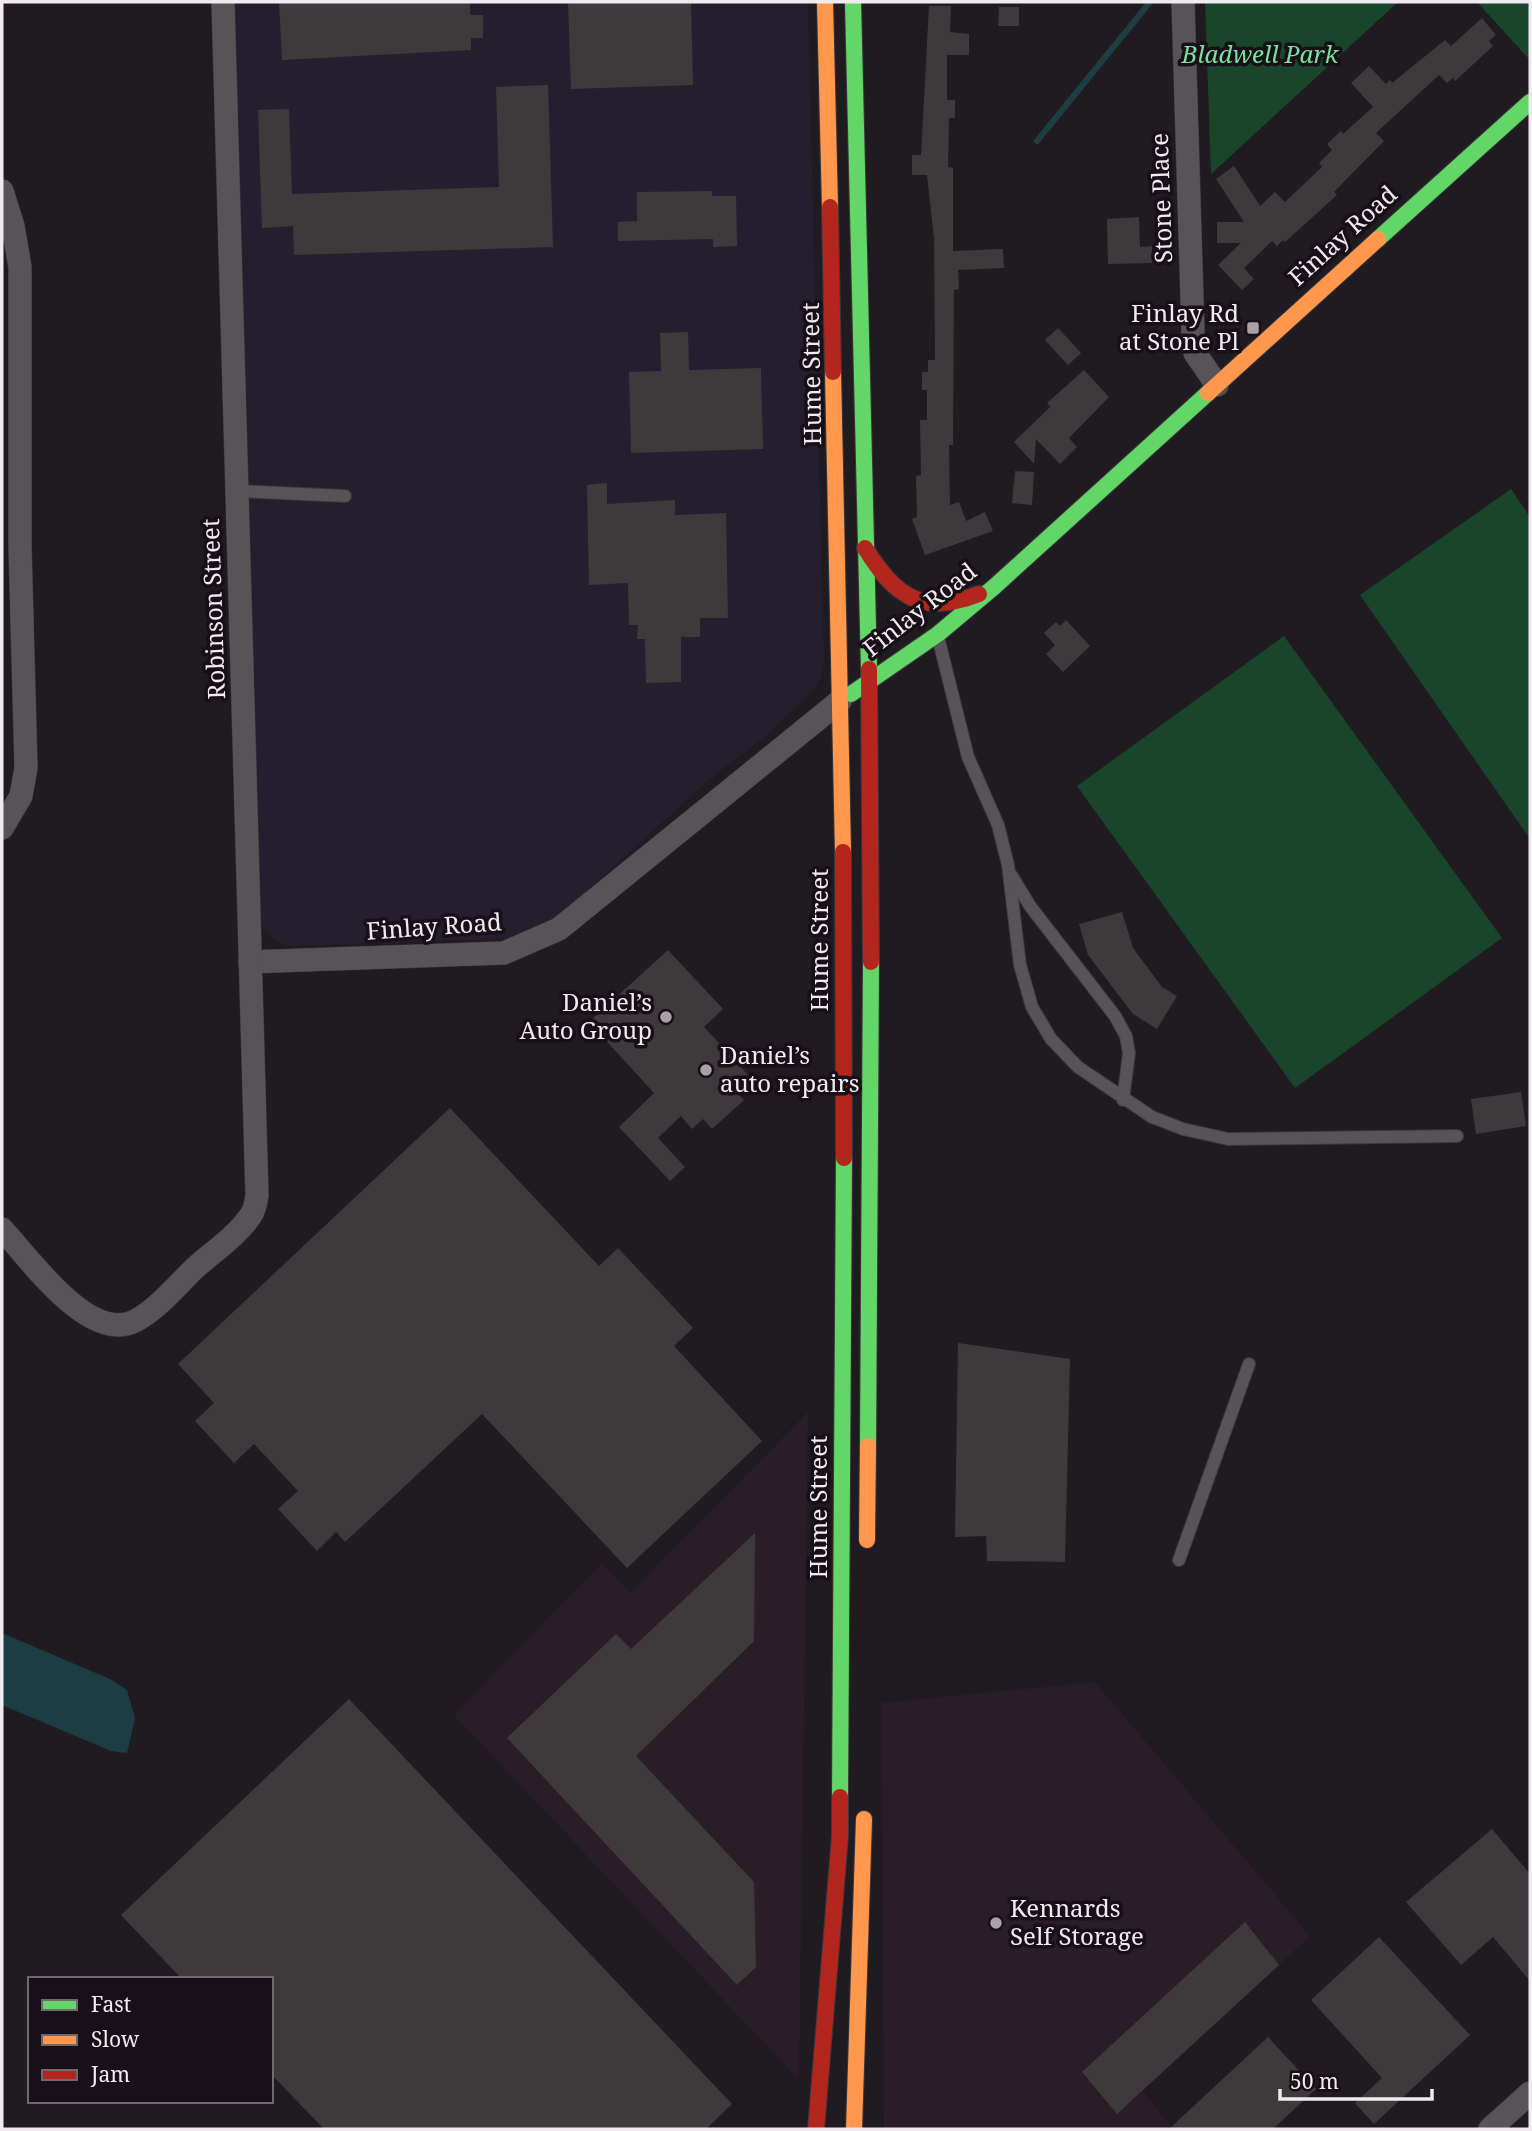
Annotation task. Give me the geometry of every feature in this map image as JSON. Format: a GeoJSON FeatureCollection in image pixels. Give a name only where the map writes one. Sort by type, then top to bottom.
{"type":"FeatureCollection","features":[{"type":"Feature","properties":{"kind":"main road","name":"Hume Street"},"geometry":{"type":"LineString","coordinates":[[816,2129],[840,1836],[844,1288],[840,701],[825,2]]}},
{"type":"Feature","properties":{"kind":"main road","name":"Hume Street"},"geometry":{"type":"LineString","coordinates":[[853,2],[872,786],[867,1554]]}},
{"type":"Feature","properties":{"kind":"main road","name":"Finlay Road"},"geometry":{"type":"LineString","coordinates":[[840,701],[938,634],[994,587],[1530,102]]}},
{"type":"Feature","properties":{"kind":"main road"},"geometry":{"type":"LineString","coordinates":[[865,548],[879,573],[911,599],[947,605],[994,587]]}},
{"type":"Feature","properties":{"kind":"main road"},"geometry":{"type":"LineString","coordinates":[[854,2129],[864,1801]]}},
{"type":"Feature","properties":{"kind":"street","name":"Robinson Street"},"geometry":{"type":"LineString","coordinates":[[2,1229],[81,1312],[98,1322],[116,1325],[135,1321],[151,1310],[252,1214],[257,1195],[223,2]]}},
{"type":"Feature","properties":{"kind":"street","name":"Stone Place"},"geometry":{"type":"LineString","coordinates":[[1183,2],[1194,343],[1195,353],[1217,385]]}},
{"type":"Feature","properties":{"kind":"street"},"geometry":{"type":"LineString","coordinates":[[2,191],[13,226],[20,267],[11,476],[26,768],[21,796],[2,828]]}},
{"type":"Feature","properties":{"kind":"street","name":"Finlay Road"},"geometry":{"type":"LineString","coordinates":[[250,962],[504,954],[559,929],[840,701]]}},
{"type":"Feature","properties":{"kind":"street"},"geometry":{"type":"LineString","coordinates":[[1490,2129],[1530,2093]]}},
{"type":"Feature","properties":{"kind":"lane"},"geometry":{"type":"LineString","coordinates":[[237,491],[345,496]]}},
{"type":"Feature","properties":{"kind":"lane"},"geometry":{"type":"LineString","coordinates":[[938,634],[968,757],[998,825],[1009,870],[1020,965],[1032,1007],[1051,1039],[1078,1067],[1123,1100],[1152,1117],[1183,1129],[1228,1139],[1457,1136]]}},
{"type":"Feature","properties":{"kind":"lane"},"geometry":{"type":"LineString","coordinates":[[1009,870],[1030,906],[1115,1016],[1126,1036],[1129,1053],[1123,1100]]}},
{"type":"Feature","properties":{"kind":"lane"},"geometry":{"type":"LineString","coordinates":[[1179,1560],[1250,1364]]}},
{"type":"Feature","properties":{"kind":"shaded area"},"geometry":{"type":"Polygon","coordinates":[[[229,2],[808,2],[824,661],[821,677],[812,692],[768,734],[710,779],[555,920],[513,938],[285,946],[269,936],[260,922],[229,2]]]}},
{"type":"Feature","properties":{"kind":"shaded area"},"geometry":{"type":"Polygon","coordinates":[[[808,1412],[799,2080],[454,1715],[602,1563],[630,1593],[808,1412]]]}},
{"type":"Feature","properties":{"kind":"shaded area"},"geometry":{"type":"Polygon","coordinates":[[[1095,1682],[1310,1936],[1142,2091],[1174,2129],[884,2129],[881,1703],[1095,1682]]]}},
{"type":"Feature","properties":{"kind":"green space","name":"Bladwell Park"},"geometry":{"type":"Polygon","coordinates":[[[1205,2],[1398,2],[1211,174],[1205,2]]]}},
{"type":"Feature","properties":{"kind":"green space"},"geometry":{"type":"Polygon","coordinates":[[[1477,2],[1530,2],[1529,59],[1477,2]]]}},
{"type":"Feature","properties":{"kind":"green space"},"geometry":{"type":"Polygon","coordinates":[[[1511,489],[1530,517],[1530,839],[1360,595],[1511,489]]]}},
{"type":"Feature","properties":{"kind":"green space"},"geometry":{"type":"Polygon","coordinates":[[[1284,636],[1502,938],[1295,1088],[1077,786],[1284,636]]]}},
{"type":"Feature","properties":{"kind":"water"},"geometry":{"type":"Polygon","coordinates":[[[2,1633],[110,1679],[127,1690],[135,1718],[127,1753],[111,1751],[2,1705],[2,1633]]]}},
{"type":"Feature","properties":{"kind":"building"},"geometry":{"type":"Polygon","coordinates":[[[279,2],[470,2],[470,15],[483,15],[483,38],[471,38],[471,50],[282,60],[279,2]]]}},
{"type":"Feature","properties":{"kind":"building"},"geometry":{"type":"Polygon","coordinates":[[[568,2],[691,2],[693,85],[571,89],[568,2]]]}},
{"type":"Feature","properties":{"kind":"building"},"geometry":{"type":"Polygon","coordinates":[[[929,6],[951,6],[950,32],[969,34],[969,55],[947,55],[947,100],[955,100],[955,118],[949,118],[948,167],[953,168],[953,251],[1003,249],[1004,268],[958,270],[959,289],[954,290],[953,445],[949,445],[950,505],[959,502],[966,521],[985,512],[993,531],[925,555],[912,519],[917,517],[916,476],[921,475],[920,420],[927,420],[927,390],[922,390],[922,372],[928,372],[928,360],[935,360],[934,239],[927,175],[912,175],[912,155],[921,155],[929,6]]]}},
{"type":"Feature","properties":{"kind":"building"},"geometry":{"type":"Polygon","coordinates":[[[999,7],[1019,7],[1019,26],[998,26],[999,7]]]}},
{"type":"Feature","properties":{"kind":"building"},"geometry":{"type":"Polygon","coordinates":[[[1482,18],[1496,35],[1489,41],[1493,46],[1455,81],[1453,78],[1447,83],[1439,75],[1376,133],[1384,141],[1334,192],[1337,195],[1285,242],[1283,240],[1277,246],[1272,241],[1244,268],[1254,279],[1242,290],[1218,265],[1241,243],[1217,243],[1217,222],[1244,222],[1216,179],[1234,166],[1260,206],[1275,192],[1285,202],[1322,167],[1319,163],[1332,150],[1327,144],[1341,131],[1343,134],[1373,107],[1351,83],[1369,66],[1386,84],[1390,80],[1392,83],[1445,40],[1451,46],[1482,18]]]}},
{"type":"Feature","properties":{"kind":"building"},"geometry":{"type":"Polygon","coordinates":[[[548,85],[553,247],[294,255],[293,226],[262,228],[258,110],[289,109],[292,194],[499,187],[496,87],[548,85]]]}},
{"type":"Feature","properties":{"kind":"building"},"geometry":{"type":"Polygon","coordinates":[[[712,191],[712,196],[736,196],[737,246],[713,247],[713,239],[618,241],[618,222],[637,221],[637,192],[712,191]]]}},
{"type":"Feature","properties":{"kind":"building"},"geometry":{"type":"Polygon","coordinates":[[[1139,217],[1140,247],[1152,246],[1152,263],[1108,264],[1107,219],[1139,217]]]}},
{"type":"Feature","properties":{"kind":"building"},"geometry":{"type":"Polygon","coordinates":[[[1058,328],[1081,353],[1068,365],[1045,340],[1058,328]]]}},
{"type":"Feature","properties":{"kind":"building"},"geometry":{"type":"Polygon","coordinates":[[[688,332],[689,370],[761,368],[763,449],[631,453],[629,372],[661,371],[660,333],[688,332]]]}},
{"type":"Feature","properties":{"kind":"building"},"geometry":{"type":"Polygon","coordinates":[[[1084,370],[1109,397],[1069,438],[1077,447],[1060,464],[1036,439],[1034,464],[1014,442],[1050,407],[1047,403],[1084,370]]]}},
{"type":"Feature","properties":{"kind":"building"},"geometry":{"type":"Polygon","coordinates":[[[1015,471],[1034,472],[1032,505],[1012,503],[1015,471]]]}},
{"type":"Feature","properties":{"kind":"building"},"geometry":{"type":"Polygon","coordinates":[[[607,483],[607,504],[675,500],[675,515],[726,513],[728,618],[700,618],[700,637],[681,637],[681,682],[646,683],[645,639],[637,639],[638,625],[629,625],[628,583],[589,585],[587,485],[607,483]]]}},
{"type":"Feature","properties":{"kind":"building"},"geometry":{"type":"Polygon","coordinates":[[[1066,620],[1090,646],[1063,672],[1046,654],[1055,645],[1044,633],[1056,622],[1060,626],[1066,620]]]}},
{"type":"Feature","properties":{"kind":"building"},"geometry":{"type":"Polygon","coordinates":[[[1122,912],[1133,948],[1162,987],[1177,996],[1157,1029],[1133,1014],[1088,955],[1079,924],[1122,912]]]}},
{"type":"Feature","properties":{"kind":"building"},"geometry":{"type":"Polygon","coordinates":[[[668,950],[723,1009],[704,1027],[749,1076],[734,1090],[744,1100],[712,1129],[703,1119],[692,1129],[681,1116],[658,1138],[685,1167],[670,1181],[619,1127],[654,1093],[589,1022],[668,950]]]}},
{"type":"Feature","properties":{"kind":"building"},"geometry":{"type":"Polygon","coordinates":[[[1521,1092],[1526,1126],[1476,1134],[1471,1099],[1521,1092]]]}},
{"type":"Feature","properties":{"kind":"building"},"geometry":{"type":"Polygon","coordinates":[[[450,1108],[599,1266],[618,1248],[693,1328],[674,1346],[762,1441],[627,1568],[482,1414],[345,1542],[336,1532],[317,1551],[278,1509],[298,1491],[254,1444],[234,1463],[195,1421],[214,1403],[178,1364],[450,1108]]]}},
{"type":"Feature","properties":{"kind":"building"},"geometry":{"type":"Polygon","coordinates":[[[958,1343],[1070,1359],[1065,1562],[987,1561],[986,1536],[955,1537],[958,1343]]]}},
{"type":"Feature","properties":{"kind":"building"},"geometry":{"type":"Polygon","coordinates":[[[755,1533],[754,1641],[636,1756],[754,1882],[756,1967],[737,1985],[507,1738],[616,1634],[631,1649],[755,1533]]]}},
{"type":"Feature","properties":{"kind":"building"},"geometry":{"type":"Polygon","coordinates":[[[349,1699],[732,2104],[706,2129],[324,2129],[273,2076],[273,1977],[180,1977],[121,1915],[349,1699]]]}},
{"type":"Feature","properties":{"kind":"building"},"geometry":{"type":"Polygon","coordinates":[[[1492,1829],[1530,1874],[1530,1981],[1493,1937],[1461,1965],[1406,1902],[1492,1829]]]}},
{"type":"Feature","properties":{"kind":"building"},"geometry":{"type":"Polygon","coordinates":[[[1245,1922],[1279,1965],[1117,2114],[1082,2072],[1245,1922]]]}},
{"type":"Feature","properties":{"kind":"building"},"geometry":{"type":"Polygon","coordinates":[[[1379,1937],[1470,2035],[1374,2124],[1355,2103],[1382,2078],[1311,2000],[1379,1937]]]}},
{"type":"Feature","properties":{"kind":"building"},"geometry":{"type":"Polygon","coordinates":[[[1268,2037],[1316,2089],[1273,2129],[1169,2129],[1268,2037]]]}},
{"type":"Feature","properties":{"kind":"waterway"},"geometry":{"type":"LineString","coordinates":[[1037,141],[1150,2]]}},
{"type":"Feature","properties":{"kind":"traffic: fast"},"geometry":{"type":"LineString","coordinates":[[853,2],[869,669]]}},
{"type":"Feature","properties":{"kind":"traffic: fast"},"geometry":{"type":"LineString","coordinates":[[1378,239],[1530,102]]}},
{"type":"Feature","properties":{"kind":"traffic: fast"},"geometry":{"type":"LineString","coordinates":[[851,694],[938,634],[994,587],[1208,393]]}},
{"type":"Feature","properties":{"kind":"traffic: fast"},"geometry":{"type":"LineString","coordinates":[[868,1446],[871,962]]}},
{"type":"Feature","properties":{"kind":"traffic: fast"},"geometry":{"type":"LineString","coordinates":[[840,1797],[844,1158]]}},
{"type":"Feature","properties":{"kind":"traffic: slow"},"geometry":{"type":"LineString","coordinates":[[825,2],[830,207]]}},
{"type":"Feature","properties":{"kind":"traffic: slow"},"geometry":{"type":"LineString","coordinates":[[1208,393],[1378,239]]}},
{"type":"Feature","properties":{"kind":"traffic: slow"},"geometry":{"type":"LineString","coordinates":[[833,372],[843,852]]}},
{"type":"Feature","properties":{"kind":"traffic: slow"},"geometry":{"type":"LineString","coordinates":[[867,1540],[868,1446]]}},
{"type":"Feature","properties":{"kind":"traffic: slow"},"geometry":{"type":"LineString","coordinates":[[854,2129],[864,1819]]}},
{"type":"Feature","properties":{"kind":"traffic: jam"},"geometry":{"type":"LineString","coordinates":[[830,207],[833,372]]}},
{"type":"Feature","properties":{"kind":"traffic: jam"},"geometry":{"type":"LineString","coordinates":[[865,548],[887,579],[912,598],[941,603],[979,594]]}},
{"type":"Feature","properties":{"kind":"traffic: jam"},"geometry":{"type":"LineString","coordinates":[[869,669],[871,962]]}},
{"type":"Feature","properties":{"kind":"traffic: jam"},"geometry":{"type":"LineString","coordinates":[[843,852],[844,1158]]}},
{"type":"Feature","properties":{"kind":"traffic: jam"},"geometry":{"type":"LineString","coordinates":[[816,2129],[840,1836],[840,1797]]}},
{"type":"Feature","properties":{"kind":"place","name":"Finlay Rd at Stone Pl"},"geometry":{"type":"Point","coordinates":[1253,328]}},
{"type":"Feature","properties":{"kind":"place","name":"Daniel’s Auto Group"},"geometry":{"type":"Point","coordinates":[666,1017]}},
{"type":"Feature","properties":{"kind":"place","name":"Daniel’s auto repairs"},"geometry":{"type":"Point","coordinates":[706,1070]}},
{"type":"Feature","properties":{"kind":"place","name":"Kennards Self Storage"},"geometry":{"type":"Point","coordinates":[996,1923]}}]}
